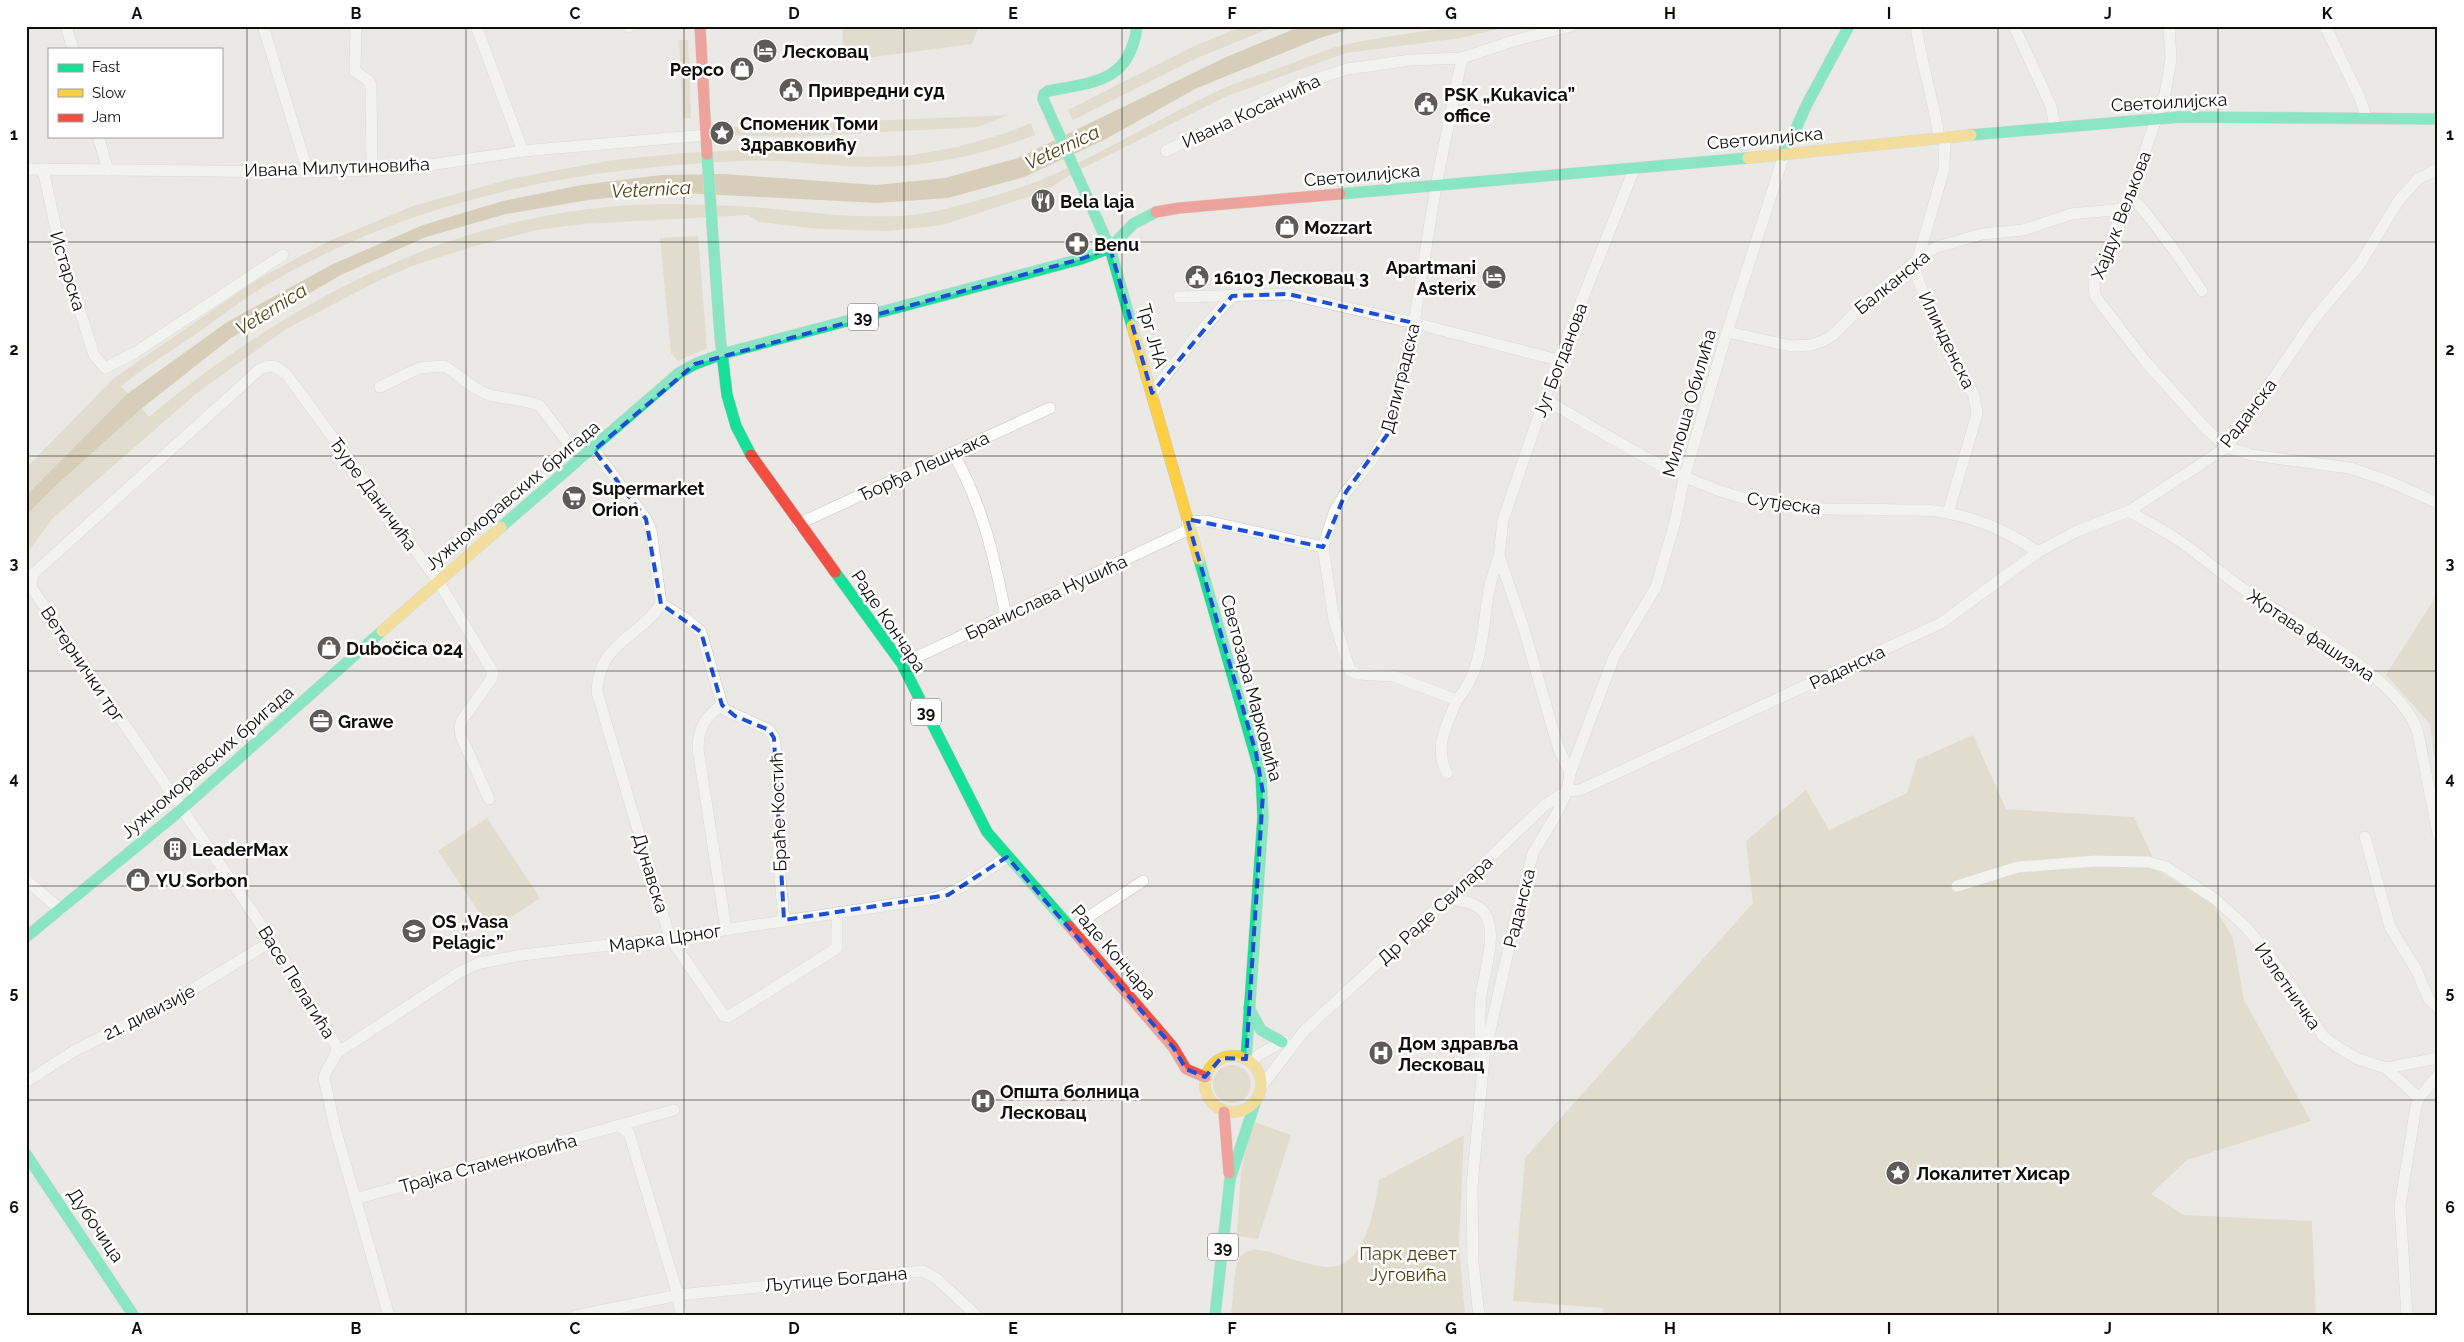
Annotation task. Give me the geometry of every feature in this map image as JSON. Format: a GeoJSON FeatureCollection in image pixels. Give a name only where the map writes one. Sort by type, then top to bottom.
{"type":"FeatureCollection","features":[{"type":"Feature","properties":{"kind":"main road","name":"39"},"geometry":{"type":"LineString","coordinates":[[700,26],[710,215],[722,354]]}},
{"type":"Feature","properties":{"kind":"main road","name":"Трг ЈНА"},"geometry":{"type":"LineString","coordinates":[[1137,26],[1136,45],[1132,56],[1120,70],[1090,82],[1048,91],[1044,94],[1043,99],[1110,248],[1152,393]]}},
{"type":"Feature","properties":{"kind":"main road","name":"Милоша Обилића"},"geometry":{"type":"LineString","coordinates":[[1784,155],[1807,104],[1849,26]]}},
{"type":"Feature","properties":{"kind":"main road","name":"Светоилијска"},"geometry":{"type":"LineString","coordinates":[[1110,248],[1129,226],[1150,213],[1180,208],[1784,155],[1942,137],[2156,118],[2212,116],[2438,119]]}},
{"type":"Feature","properties":{"kind":"main road","name":"Јужноморавских бригада"},"geometry":{"type":"LineString","coordinates":[[26,937],[62,910],[182,809],[438,581],[594,450],[679,373],[695,364],[722,354],[1081,259],[1110,248]]}},
{"type":"Feature","properties":{"kind":"main road","name":"Раде Кончара"},"geometry":{"type":"LineString","coordinates":[[722,354],[727,395],[736,426],[756,465],[902,664],[987,832],[1173,1047],[1186,1069],[1205,1077]]}},
{"type":"Feature","properties":{"kind":"main road","name":"Светозара Марковића"},"geometry":{"type":"LineString","coordinates":[[1152,393],[1188,525],[1261,775],[1263,817],[1248,1005],[1248,1061]]}},
{"type":"Feature","properties":{"kind":"main road"},"geometry":{"type":"LineString","coordinates":[[1248,1005],[1256,1026],[1266,1035],[1282,1042]]}},
{"type":"Feature","properties":{"kind":"main road"},"geometry":{"type":"LineString","coordinates":[[1238,1056],[1248,1061],[1257,1069],[1262,1087],[1255,1103],[1241,1112],[1224,1112],[1209,1099],[1206,1092],[1205,1077],[1209,1069],[1221,1058],[1238,1056]]}},
{"type":"Feature","properties":{"kind":"main road","name":"39"},"geometry":{"type":"LineString","coordinates":[[1215,1316],[1230,1179],[1255,1103]]}},
{"type":"Feature","properties":{"kind":"main road"},"geometry":{"type":"LineString","coordinates":[[1224,1112],[1230,1179]]}},
{"type":"Feature","properties":{"kind":"main road","name":"Дубочица"},"geometry":{"type":"LineString","coordinates":[[26,1154],[134,1316]]}},
{"type":"Feature","properties":{"kind":"street"},"geometry":{"type":"LineString","coordinates":[[66,26],[73,48]]}},
{"type":"Feature","properties":{"kind":"street"},"geometry":{"type":"LineString","coordinates":[[263,26],[308,172]]}},
{"type":"Feature","properties":{"kind":"street"},"geometry":{"type":"LineString","coordinates":[[356,26],[355,71],[369,80],[371,86],[372,170]]}},
{"type":"Feature","properties":{"kind":"street"},"geometry":{"type":"LineString","coordinates":[[476,26],[523,151]]}},
{"type":"Feature","properties":{"kind":"street","name":"Ивана Косанчића"},"geometry":{"type":"LineString","coordinates":[[1166,150],[1297,85],[1348,69],[1411,60],[1462,58],[1514,41],[1571,26]]}},
{"type":"Feature","properties":{"kind":"street","name":"Илинденска"},"geometry":{"type":"LineString","coordinates":[[1916,26],[1921,62],[1942,137],[1944,169],[1915,269],[1920,285],[1977,405],[1977,414],[1948,513]]}},
{"type":"Feature","properties":{"kind":"street"},"geometry":{"type":"LineString","coordinates":[[2014,26],[2023,50],[2051,106],[2055,127]]}},
{"type":"Feature","properties":{"kind":"street","name":"Хајдук Вељкова"},"geometry":{"type":"LineString","coordinates":[[2169,26],[2169,78],[2129,195],[2094,282],[2095,296],[2145,361],[2206,429],[2227,447]]}},
{"type":"Feature","properties":{"kind":"street"},"geometry":{"type":"LineString","coordinates":[[2325,26],[2359,96],[2367,119]]}},
{"type":"Feature","properties":{"kind":"street","name":"Делиградска"},"geometry":{"type":"LineString","coordinates":[[1457,700],[1393,676],[1358,674],[1350,671],[1334,620],[1323,547],[1335,510],[1346,492],[1372,461],[1387,435],[1414,323],[1436,186],[1462,58]]}},
{"type":"Feature","properties":{"kind":"street","name":"Ивана Милутиновића"},"geometry":{"type":"LineString","coordinates":[[26,168],[308,172],[372,170],[409,168],[523,151],[706,135]]}},
{"type":"Feature","properties":{"kind":"street"},"geometry":{"type":"LineString","coordinates":[[99,138],[108,170]]}},
{"type":"Feature","properties":{"kind":"street","name":"Милоша Обилића"},"geometry":{"type":"LineString","coordinates":[[1567,791],[1570,773],[1614,657],[1656,588],[1676,522],[1684,478],[1727,332],[1784,155]]}},
{"type":"Feature","properties":{"kind":"street","name":"Југ Богданова"},"geometry":{"type":"LineString","coordinates":[[1457,700],[1469,687],[1474,676],[1489,588],[1499,556],[1503,520],[1558,360],[1634,168]]}},
{"type":"Feature","properties":{"kind":"street","name":"Истарска"},"geometry":{"type":"LineString","coordinates":[[43,169],[61,252],[94,355],[105,368],[136,352],[282,255]]}},
{"type":"Feature","properties":{"kind":"street","name":"Раданска"},"geometry":{"type":"LineString","coordinates":[[1479,1316],[1473,1262],[1472,1186],[1484,1056],[1516,916],[1533,853],[1556,815],[1567,791],[1580,790],[1942,624],[2038,552],[2077,531],[2129,511],[2227,447],[2314,319],[2360,264],[2399,200],[2418,179],[2438,169]]}},
{"type":"Feature","properties":{"kind":"street"},"geometry":{"type":"LineString","coordinates":[[2129,195],[2145,212],[2174,250],[2202,292]]}},
{"type":"Feature","properties":{"kind":"street","name":"Балканска"},"geometry":{"type":"LineString","coordinates":[[1727,332],[1791,346],[1801,346],[1823,341],[1833,334],[1856,310],[1916,261],[1937,247],[1982,234],[2022,230],[2071,214],[2123,209]]}},
{"type":"Feature","properties":{"kind":"street"},"geometry":{"type":"LineString","coordinates":[[1180,297],[1288,294],[1414,323],[1558,360]]}},
{"type":"Feature","properties":{"kind":"street","name":"Трг ЈНА"},"geometry":{"type":"LineString","coordinates":[[1152,393],[1194,338],[1232,296]]}},
{"type":"Feature","properties":{"kind":"street","name":"Ђуре Даничића"},"geometry":{"type":"LineString","coordinates":[[174,448],[260,369],[269,365],[277,366],[287,375],[438,581],[493,672],[492,678],[462,720],[460,727],[461,736],[489,799]]}},
{"type":"Feature","properties":{"kind":"street"},"geometry":{"type":"LineString","coordinates":[[380,387],[419,368],[444,366],[487,394],[530,401],[540,406],[581,460]]}},
{"type":"Feature","properties":{"kind":"street","name":"Сутјеска"},"geometry":{"type":"LineString","coordinates":[[1544,399],[1684,478],[1726,493],[1782,506],[1948,513],[1976,520],[2023,542],[2038,552]]}},
{"type":"Feature","properties":{"kind":"street","name":"Ђорђа Лешњака"},"geometry":{"type":"LineString","coordinates":[[798,524],[1050,408]]}},
{"type":"Feature","properties":{"kind":"street"},"geometry":{"type":"LineString","coordinates":[[2227,447],[2252,455],[2350,468],[2388,480],[2438,503]]}},
{"type":"Feature","properties":{"kind":"street","name":"Ветернички трг"},"geometry":{"type":"LineString","coordinates":[[174,448],[32,574],[31,587],[182,809]]}},
{"type":"Feature","properties":{"kind":"street"},"geometry":{"type":"LineString","coordinates":[[594,450],[646,519],[650,530],[661,604],[685,618],[701,632],[722,705],[709,713],[701,726],[698,743],[726,929]]}},
{"type":"Feature","properties":{"kind":"street"},"geometry":{"type":"LineString","coordinates":[[953,453],[971,484],[991,544],[1006,616]]}},
{"type":"Feature","properties":{"kind":"street","name":"Жртава фашизма"},"geometry":{"type":"LineString","coordinates":[[2129,511],[2183,544],[2244,590],[2372,674],[2402,702],[2414,719],[2418,733],[2438,834]]}},
{"type":"Feature","properties":{"kind":"street"},"geometry":{"type":"LineString","coordinates":[[1188,525],[1206,521],[1323,547]]}},
{"type":"Feature","properties":{"kind":"street","name":"Бранислава Нушића"},"geometry":{"type":"LineString","coordinates":[[902,664],[1006,616],[1188,525]]}},
{"type":"Feature","properties":{"kind":"street","name":"Југ Богданова"},"geometry":{"type":"LineString","coordinates":[[1499,556],[1524,629],[1558,747],[1570,773]]}},
{"type":"Feature","properties":{"kind":"street","name":"Дунавска"},"geometry":{"type":"LineString","coordinates":[[661,604],[655,614],[628,635],[606,659],[597,679],[597,692],[670,938],[698,981],[724,1016],[728,1017],[837,948],[837,913]]}},
{"type":"Feature","properties":{"kind":"street"},"geometry":{"type":"LineString","coordinates":[[1447,773],[1441,763],[1439,752],[1445,730],[1457,700]]}},
{"type":"Feature","properties":{"kind":"street","name":"Браће Костић"},"geometry":{"type":"LineString","coordinates":[[722,705],[735,716],[769,730],[774,738],[778,770],[778,857],[784,920]]}},
{"type":"Feature","properties":{"kind":"street","name":"Др Раде Свилара"},"geometry":{"type":"LineString","coordinates":[[1304,1031],[1447,899],[1545,805],[1567,791]]}},
{"type":"Feature","properties":{"kind":"street","name":"Васе Пелагића"},"geometry":{"type":"LineString","coordinates":[[182,809],[272,941],[337,1047],[337,1053],[325,1071],[324,1078],[335,1128],[389,1316]]}},
{"type":"Feature","properties":{"kind":"street"},"geometry":{"type":"LineString","coordinates":[[2365,837],[2390,927],[2417,971],[2429,1000],[2438,1008]]}},
{"type":"Feature","properties":{"kind":"street","name":"Марка Црног"},"geometry":{"type":"LineString","coordinates":[[337,1053],[460,972],[480,963],[522,955],[670,938],[948,895],[1006,856]]}},
{"type":"Feature","properties":{"kind":"street","name":"Излетничка"},"geometry":{"type":"LineString","coordinates":[[1957,886],[2018,867],[2105,861],[2148,862],[2166,867],[2215,899],[2246,927],[2285,976],[2323,1036],[2358,1059],[2386,1068],[2419,1098]]}},
{"type":"Feature","properties":{"kind":"street"},"geometry":{"type":"LineString","coordinates":[[26,880],[62,910]]}},
{"type":"Feature","properties":{"kind":"street"},"geometry":{"type":"LineString","coordinates":[[1070,929],[1143,881]]}},
{"type":"Feature","properties":{"kind":"street"},"geometry":{"type":"LineString","coordinates":[[1447,899],[1468,902],[1478,907],[1488,921],[1489,951],[1481,995],[1479,1030],[1484,1056]]}},
{"type":"Feature","properties":{"kind":"street","name":"21. дивизије"},"geometry":{"type":"LineString","coordinates":[[26,1082],[74,1051],[175,1000],[272,941]]}},
{"type":"Feature","properties":{"kind":"street"},"geometry":{"type":"LineString","coordinates":[[1248,1061],[1304,1031]]}},
{"type":"Feature","properties":{"kind":"street"},"geometry":{"type":"LineString","coordinates":[[1262,1087],[1304,1031]]}},
{"type":"Feature","properties":{"kind":"street"},"geometry":{"type":"LineString","coordinates":[[2386,1068],[2438,1058]]}},
{"type":"Feature","properties":{"kind":"street"},"geometry":{"type":"LineString","coordinates":[[2407,1316],[2400,1206],[2419,1098],[2438,1075]]}},
{"type":"Feature","properties":{"kind":"street","name":"Трајка Стаменковића"},"geometry":{"type":"LineString","coordinates":[[355,1199],[621,1127],[674,1110]]}},
{"type":"Feature","properties":{"kind":"street"},"geometry":{"type":"LineString","coordinates":[[621,1127],[629,1133],[678,1295],[681,1316]]}},
{"type":"Feature","properties":{"kind":"street","name":"Љутице Богдана"},"geometry":{"type":"LineString","coordinates":[[576,1316],[678,1295],[923,1270],[937,1278],[977,1316]]}},
{"type":"Feature","properties":{"kind":"highlighted area"},"geometry":{"type":"Polygon","coordinates":[[[1110,248],[1152,393],[1232,296],[1288,294],[1414,323],[1387,435],[1346,492],[1323,547],[1187,519],[1256,753],[1263,793],[1246,1059],[1221,1058],[1205,1077],[1186,1069],[1173,1047],[1007,857],[948,895],[784,920],[774,738],[769,730],[735,716],[722,705],[701,632],[661,604],[646,519],[594,450],[695,364],[1081,259],[1110,248]]]}},
{"type":"Feature","properties":{"kind":"green space"},"geometry":{"type":"Polygon","coordinates":[[[842,26],[979,26],[972,44],[844,61],[842,26]]]}},
{"type":"Feature","properties":{"kind":"green space"},"geometry":{"type":"Polygon","coordinates":[[[1243,26],[1275,26],[1195,59],[1073,120],[1068,110],[1192,47],[1243,26]]]}},
{"type":"Feature","properties":{"kind":"green space"},"geometry":{"type":"Polygon","coordinates":[[[1459,26],[1510,26],[1461,38],[1346,53],[1227,96],[1077,171],[1043,192],[942,225],[889,231],[819,229],[759,222],[748,215],[582,224],[537,230],[475,246],[412,266],[376,282],[286,329],[197,393],[52,519],[26,555],[26,468],[114,378],[255,281],[329,241],[413,206],[514,178],[613,160],[743,150],[790,151],[864,157],[913,155],[957,147],[1006,133],[1031,123],[1035,135],[988,151],[917,164],[869,167],[755,161],[679,165],[617,171],[495,193],[436,210],[378,231],[321,256],[265,286],[121,386],[149,417],[206,372],[265,331],[328,295],[392,264],[459,238],[528,219],[599,208],[672,204],[740,206],[878,217],[900,216],[945,209],[1031,184],[1080,162],[1222,89],[1328,49],[1375,39],[1459,26]]]}},
{"type":"Feature","properties":{"kind":"green space"},"geometry":{"type":"Polygon","coordinates":[[[679,40],[688,40],[691,118],[683,118],[679,40]]]}},
{"type":"Feature","properties":{"kind":"green space"},"geometry":{"type":"Polygon","coordinates":[[[1008,115],[978,127],[791,137],[728,135],[728,127],[1008,115]]]}},
{"type":"Feature","properties":{"kind":"green space"},"geometry":{"type":"Polygon","coordinates":[[[698,236],[707,348],[678,361],[671,353],[660,238],[698,236]]]}},
{"type":"Feature","properties":{"kind":"green space"},"geometry":{"type":"Polygon","coordinates":[[[2438,593],[2438,758],[2434,756],[2430,724],[2386,675],[2438,593]]]}},
{"type":"Feature","properties":{"kind":"green space"},"geometry":{"type":"Polygon","coordinates":[[[1973,735],[2006,809],[2134,817],[2159,871],[2213,904],[2233,938],[2244,1000],[2311,1121],[2187,1160],[2151,1194],[2184,1215],[2312,1221],[2316,1316],[1605,1316],[1602,1308],[1513,1301],[1525,1158],[1753,903],[1746,841],[1806,790],[1829,830],[1907,793],[1917,760],[1973,735]]]}},
{"type":"Feature","properties":{"kind":"green space"},"geometry":{"type":"Polygon","coordinates":[[[487,818],[540,898],[491,930],[438,851],[487,818]]]}},
{"type":"Feature","properties":{"kind":"green space"},"geometry":{"type":"Polygon","coordinates":[[[1232,1065],[1245,1071],[1251,1084],[1245,1097],[1232,1103],[1219,1097],[1213,1084],[1219,1071],[1232,1065]]]}},
{"type":"Feature","properties":{"kind":"green space"},"geometry":{"type":"Polygon","coordinates":[[[1252,1121],[1291,1135],[1258,1239],[1237,1236],[1241,1172],[1252,1121]]]}},
{"type":"Feature","properties":{"kind":"green space","name":"Парк девет Југовића"},"geometry":{"type":"Polygon","coordinates":[[[1464,1135],[1459,1244],[1465,1316],[1231,1316],[1236,1267],[1244,1253],[1251,1250],[1259,1250],[1316,1265],[1330,1267],[1342,1264],[1352,1257],[1366,1233],[1375,1204],[1379,1180],[1464,1135]]]}},
{"type":"Feature","properties":{"kind":"water","name":"Veternica"},"geometry":{"type":"Polygon","coordinates":[[[1301,26],[1358,26],[1317,39],[1195,89],[1104,140],[1024,177],[948,198],[877,203],[665,192],[588,200],[506,214],[426,237],[343,274],[231,338],[141,409],[53,488],[26,515],[26,496],[127,394],[227,322],[333,264],[423,225],[503,201],[581,185],[661,175],[724,174],[876,185],[945,178],[1018,158],[1224,58],[1301,26]]]}},
{"type":"Feature","properties":{"kind":"traffic: fast"},"geometry":{"type":"LineString","coordinates":[[1137,26],[1133,45],[1127,59],[1118,69],[1108,76],[1095,81],[1048,91],[1044,94],[1043,99],[1110,248],[1133,224],[1156,212]]}},
{"type":"Feature","properties":{"kind":"traffic: fast"},"geometry":{"type":"LineString","coordinates":[[1784,155],[1807,104],[1849,26]]}},
{"type":"Feature","properties":{"kind":"traffic: fast"},"geometry":{"type":"LineString","coordinates":[[1971,135],[2180,117],[2438,119]]}},
{"type":"Feature","properties":{"kind":"traffic: fast"},"geometry":{"type":"LineString","coordinates":[[707,154],[720,336],[727,395],[736,426],[751,455]]}},
{"type":"Feature","properties":{"kind":"traffic: fast"},"geometry":{"type":"LineString","coordinates":[[1340,194],[1748,158]]}},
{"type":"Feature","properties":{"kind":"traffic: fast"},"geometry":{"type":"LineString","coordinates":[[722,354],[1081,259],[1110,248],[1132,326]]}},
{"type":"Feature","properties":{"kind":"traffic: fast"},"geometry":{"type":"LineString","coordinates":[[501,527],[679,373],[695,364],[722,354]]}},
{"type":"Feature","properties":{"kind":"traffic: fast"},"geometry":{"type":"LineString","coordinates":[[1199,559],[1261,775],[1263,817],[1246,1059]]}},
{"type":"Feature","properties":{"kind":"traffic: fast"},"geometry":{"type":"LineString","coordinates":[[835,572],[902,664],[987,832],[1069,926]]}},
{"type":"Feature","properties":{"kind":"traffic: fast"},"geometry":{"type":"LineString","coordinates":[[26,937],[176,814],[382,631]]}},
{"type":"Feature","properties":{"kind":"traffic: fast"},"geometry":{"type":"LineString","coordinates":[[1249,1008],[1261,1030],[1282,1042]]}},
{"type":"Feature","properties":{"kind":"traffic: fast"},"geometry":{"type":"LineString","coordinates":[[1215,1316],[1230,1179],[1255,1103]]}},
{"type":"Feature","properties":{"kind":"traffic: fast"},"geometry":{"type":"LineString","coordinates":[[26,1154],[134,1316]]}},
{"type":"Feature","properties":{"kind":"traffic: slow"},"geometry":{"type":"LineString","coordinates":[[1748,158],[1971,135]]}},
{"type":"Feature","properties":{"kind":"traffic: slow"},"geometry":{"type":"LineString","coordinates":[[1132,326],[1199,559]]}},
{"type":"Feature","properties":{"kind":"traffic: slow"},"geometry":{"type":"LineString","coordinates":[[382,631],[501,527]]}},
{"type":"Feature","properties":{"kind":"traffic: slow"},"geometry":{"type":"LineString","coordinates":[[1227,1056],[1239,1056],[1249,1060],[1257,1068],[1261,1084],[1257,1100],[1249,1108],[1239,1112],[1227,1112],[1217,1108],[1209,1100],[1205,1090],[1205,1078],[1209,1068],[1217,1060],[1227,1056]]}},
{"type":"Feature","properties":{"kind":"traffic: jam"},"geometry":{"type":"LineString","coordinates":[[700,26],[707,154]]}},
{"type":"Feature","properties":{"kind":"traffic: jam"},"geometry":{"type":"LineString","coordinates":[[1156,212],[1179,208],[1340,194]]}},
{"type":"Feature","properties":{"kind":"traffic: jam"},"geometry":{"type":"LineString","coordinates":[[751,455],[835,572]]}},
{"type":"Feature","properties":{"kind":"traffic: jam"},"geometry":{"type":"LineString","coordinates":[[1069,926],[1173,1047],[1186,1069],[1205,1077]]}},
{"type":"Feature","properties":{"kind":"traffic: jam"},"geometry":{"type":"LineString","coordinates":[[1224,1112],[1229,1173]]}},
{"type":"Feature","properties":{"kind":"place","name":"Лесковац"},"geometry":{"type":"Point","coordinates":[765,51]}},
{"type":"Feature","properties":{"kind":"place","name":"Pepco"},"geometry":{"type":"Point","coordinates":[742,69]}},
{"type":"Feature","properties":{"kind":"place","name":"Привредни суд"},"geometry":{"type":"Point","coordinates":[791,90]}},
{"type":"Feature","properties":{"kind":"place","name":"PSK „Kukavica” office"},"geometry":{"type":"Point","coordinates":[1426,104]}},
{"type":"Feature","properties":{"kind":"place","name":"Споменик Томи Здравковићу"},"geometry":{"type":"Point","coordinates":[722,133]}},
{"type":"Feature","properties":{"kind":"place","name":"Bela laja"},"geometry":{"type":"Point","coordinates":[1043,201]}},
{"type":"Feature","properties":{"kind":"place","name":"Mozzart"},"geometry":{"type":"Point","coordinates":[1287,227]}},
{"type":"Feature","properties":{"kind":"place","name":"Benu"},"geometry":{"type":"Point","coordinates":[1077,244]}},
{"type":"Feature","properties":{"kind":"place","name":"16103 Лесковац 3"},"geometry":{"type":"Point","coordinates":[1197,277]}},
{"type":"Feature","properties":{"kind":"place","name":"Apartmani Asterix"},"geometry":{"type":"Point","coordinates":[1494,277]}},
{"type":"Feature","properties":{"kind":"place","name":"Supermarket Orion"},"geometry":{"type":"Point","coordinates":[574,498]}},
{"type":"Feature","properties":{"kind":"place","name":"Dubočica 024"},"geometry":{"type":"Point","coordinates":[329,648]}},
{"type":"Feature","properties":{"kind":"place","name":"Grawe"},"geometry":{"type":"Point","coordinates":[321,721]}},
{"type":"Feature","properties":{"kind":"place","name":"LeaderMax"},"geometry":{"type":"Point","coordinates":[175,849]}},
{"type":"Feature","properties":{"kind":"place","name":"YU Sorbon"},"geometry":{"type":"Point","coordinates":[138,880]}},
{"type":"Feature","properties":{"kind":"place","name":"OS „Vasa Pelagic”"},"geometry":{"type":"Point","coordinates":[414,931]}},
{"type":"Feature","properties":{"kind":"place","name":"Дом здравља Лесковац"},"geometry":{"type":"Point","coordinates":[1381,1053]}},
{"type":"Feature","properties":{"kind":"place","name":"Општа болница Лесковац"},"geometry":{"type":"Point","coordinates":[983,1101]}},
{"type":"Feature","properties":{"kind":"place","name":"Локалитет Хисар"},"geometry":{"type":"Point","coordinates":[1898,1173]}}]}
